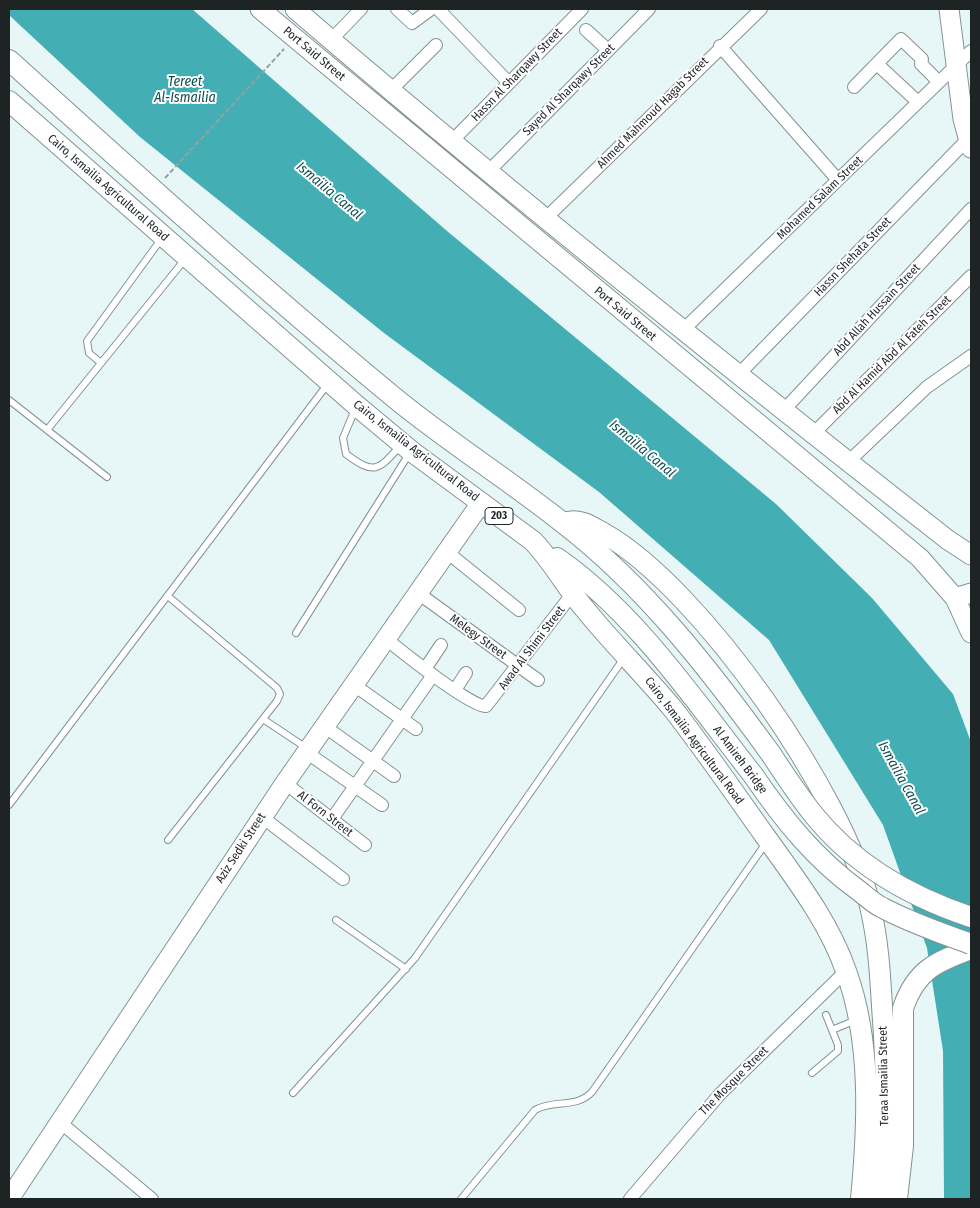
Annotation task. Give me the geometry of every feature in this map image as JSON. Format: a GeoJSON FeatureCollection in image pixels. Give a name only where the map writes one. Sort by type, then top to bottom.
{"type":"FeatureCollection","features":[{"type":"Feature","properties":{"kind":"main road","name":"Port Said Street"},"geometry":{"type":"LineString","coordinates":[[260,9],[920,558],[963,596],[971,634]]}},
{"type":"Feature","properties":{"kind":"main road","name":"Port Said Street"},"geometry":{"type":"LineString","coordinates":[[295,9],[488,172],[683,330],[848,462],[948,540],[971,555]]}},
{"type":"Feature","properties":{"kind":"main road"},"geometry":{"type":"LineString","coordinates":[[949,9],[969,144]]}},
{"type":"Feature","properties":{"kind":"main road","name":"203"},"geometry":{"type":"LineString","coordinates":[[9,60],[154,190],[380,385],[564,523]]}},
{"type":"Feature","properties":{"kind":"main road","name":"Cairo, Ismailia Agricultural Road"},"geometry":{"type":"LineString","coordinates":[[9,101],[356,406],[406,447],[533,541],[549,558],[583,608],[674,710],[768,840],[814,908],[846,971],[860,1026]]}},
{"type":"Feature","properties":{"kind":"main road"},"geometry":{"type":"LineString","coordinates":[[330,382],[340,375],[349,358]]}},
{"type":"Feature","properties":{"kind":"main road"},"geometry":{"type":"LineString","coordinates":[[356,406],[366,392],[380,385]]}},
{"type":"Feature","properties":{"kind":"main road","name":"Aziz Sedki Street"},"geometry":{"type":"LineString","coordinates":[[9,1199],[285,783],[481,503]]}},
{"type":"Feature","properties":{"kind":"main road","name":"Teraa Ismailia Street"},"geometry":{"type":"LineString","coordinates":[[564,523],[572,521],[584,523],[636,555],[693,613],[753,685],[791,740],[836,819],[860,874],[870,905],[878,953],[885,1084],[880,1199]]}},
{"type":"Feature","properties":{"kind":"main road"},"geometry":{"type":"LineString","coordinates":[[564,523],[633,586],[680,635],[723,687],[814,815],[838,841],[868,866],[907,890],[945,908],[971,917]]}},
{"type":"Feature","properties":{"kind":"main road","name":"Al Amireh Bridge"},"geometry":{"type":"LineString","coordinates":[[533,541],[586,581],[645,639],[753,776],[779,814],[810,848],[844,880],[881,907],[918,924],[971,944]]}},
{"type":"Feature","properties":{"kind":"main road"},"geometry":{"type":"LineString","coordinates":[[897,1199],[903,1146],[903,1008],[909,991],[926,971],[940,961],[971,948]]}},
{"type":"Feature","properties":{"kind":"main road","name":"Teraa Ismailia Street"},"geometry":{"type":"LineString","coordinates":[[860,1026],[865,1111],[861,1199]]}},
{"type":"Feature","properties":{"kind":"street"},"geometry":{"type":"LineString","coordinates":[[331,40],[361,9]]}},
{"type":"Feature","properties":{"kind":"street"},"geometry":{"type":"LineString","coordinates":[[397,9],[412,23],[431,9]]}},
{"type":"Feature","properties":{"kind":"street"},"geometry":{"type":"LineString","coordinates":[[438,9],[509,83]]}},
{"type":"Feature","properties":{"kind":"street","name":"Hassn Al Sharqawy Street"},"geometry":{"type":"LineString","coordinates":[[452,141],[582,9]]}},
{"type":"Feature","properties":{"kind":"street","name":"Sayed Al Sharqawy Street"},"geometry":{"type":"LineString","coordinates":[[488,172],[648,9]]}},
{"type":"Feature","properties":{"kind":"street","name":"Ahmed Mahmoud Hagab Street"},"geometry":{"type":"LineString","coordinates":[[546,218],[720,46],[761,9]]}},
{"type":"Feature","properties":{"kind":"street"},"geometry":{"type":"LineString","coordinates":[[586,30],[608,50]]}},
{"type":"Feature","properties":{"kind":"street"},"geometry":{"type":"LineString","coordinates":[[854,87],[901,40],[922,59],[921,64],[939,82]]}},
{"type":"Feature","properties":{"kind":"street"},"geometry":{"type":"LineString","coordinates":[[391,90],[436,45]]}},
{"type":"Feature","properties":{"kind":"street"},"geometry":{"type":"LineString","coordinates":[[720,46],[838,180]]}},
{"type":"Feature","properties":{"kind":"street","name":"Mohamed Salam Street"},"geometry":{"type":"LineString","coordinates":[[683,330],[971,51]]}},
{"type":"Feature","properties":{"kind":"street"},"geometry":{"type":"LineString","coordinates":[[877,64],[918,102]]}},
{"type":"Feature","properties":{"kind":"street","name":"Hassn Shehata Street"},"geometry":{"type":"LineString","coordinates":[[739,374],[969,144]]}},
{"type":"Feature","properties":{"kind":"street","name":"Abd Allah Hussain Street"},"geometry":{"type":"LineString","coordinates":[[784,410],[971,209]]}},
{"type":"Feature","properties":{"kind":"street","name":"Abd Al Hamid Abd Al Fateh Street"},"geometry":{"type":"LineString","coordinates":[[813,434],[971,276]]}},
{"type":"Feature","properties":{"kind":"street"},"geometry":{"type":"LineString","coordinates":[[848,462],[927,387],[971,356]]}},
{"type":"Feature","properties":{"kind":"street"},"geometry":{"type":"LineString","coordinates":[[447,552],[519,610]]}},
{"type":"Feature","properties":{"kind":"street","name":"Melegy Street"},"geometry":{"type":"LineString","coordinates":[[418,593],[538,680]]}},
{"type":"Feature","properties":{"kind":"street","name":"Awad Al Shimi Street"},"geometry":{"type":"LineString","coordinates":[[455,690],[482,706],[490,703],[574,593]]}},
{"type":"Feature","properties":{"kind":"street"},"geometry":{"type":"LineString","coordinates":[[386,639],[455,690],[466,673]]}},
{"type":"Feature","properties":{"kind":"street"},"geometry":{"type":"LineString","coordinates":[[332,820],[403,719],[429,672],[441,645]]}},
{"type":"Feature","properties":{"kind":"street"},"geometry":{"type":"LineString","coordinates":[[354,685],[416,729]]}},
{"type":"Feature","properties":{"kind":"street"},"geometry":{"type":"LineString","coordinates":[[324,726],[394,776]]}},
{"type":"Feature","properties":{"kind":"street"},"geometry":{"type":"LineString","coordinates":[[307,751],[382,805]]}},
{"type":"Feature","properties":{"kind":"street","name":"Al Forn Street"},"geometry":{"type":"LineString","coordinates":[[285,783],[365,845]]}},
{"type":"Feature","properties":{"kind":"street"},"geometry":{"type":"LineString","coordinates":[[262,817],[343,879]]}},
{"type":"Feature","properties":{"kind":"street","name":"The Mosque Street"},"geometry":{"type":"LineString","coordinates":[[630,1199],[720,1094],[846,971]]}},
{"type":"Feature","properties":{"kind":"street"},"geometry":{"type":"LineString","coordinates":[[61,1123],[152,1199]]}},
{"type":"Feature","properties":{"kind":"lane"},"geometry":{"type":"LineString","coordinates":[[102,363],[89,353],[86,347],[87,341],[162,237]]}},
{"type":"Feature","properties":{"kind":"lane"},"geometry":{"type":"LineString","coordinates":[[47,430],[187,257]]}},
{"type":"Feature","properties":{"kind":"lane"},"geometry":{"type":"LineString","coordinates":[[9,805],[169,597],[330,382]]}},
{"type":"Feature","properties":{"kind":"lane"},"geometry":{"type":"LineString","coordinates":[[9,400],[107,477]]}},
{"type":"Feature","properties":{"kind":"lane"},"geometry":{"type":"LineString","coordinates":[[356,406],[343,438],[346,454],[364,467],[372,469],[380,467],[406,447]]}},
{"type":"Feature","properties":{"kind":"lane"},"geometry":{"type":"LineString","coordinates":[[296,633],[406,447]]}},
{"type":"Feature","properties":{"kind":"lane"},"geometry":{"type":"LineString","coordinates":[[168,840],[279,698],[277,688],[169,597]]}},
{"type":"Feature","properties":{"kind":"lane"},"geometry":{"type":"LineString","coordinates":[[293,1093],[406,969],[626,655]]}},
{"type":"Feature","properties":{"kind":"lane"},"geometry":{"type":"LineString","coordinates":[[263,719],[307,751]]}},
{"type":"Feature","properties":{"kind":"lane"},"geometry":{"type":"LineString","coordinates":[[461,1199],[535,1110],[549,1104],[578,1102],[592,1092],[768,840]]}},
{"type":"Feature","properties":{"kind":"lane"},"geometry":{"type":"LineString","coordinates":[[336,920],[406,969]]}},
{"type":"Feature","properties":{"kind":"lane"},"geometry":{"type":"LineString","coordinates":[[812,1073],[838,1051],[826,1015]]}},
{"type":"Feature","properties":{"kind":"lane"},"geometry":{"type":"LineString","coordinates":[[832,1030],[860,1026]]}},
{"type":"Feature","properties":{"kind":"path"},"geometry":{"type":"LineString","coordinates":[[166,176],[294,38]]}},
{"type":"Feature","properties":{"kind":"water","name":"Tereet Al-Ismailia"},"geometry":{"type":"Polygon","coordinates":[[[9,9],[192,9],[447,231],[776,504],[872,598],[953,694],[971,742],[971,1199],[944,1199],[943,1051],[927,948],[883,825],[769,640],[599,492],[384,333],[140,137],[9,15],[9,9]]]}},
{"type":"Feature","properties":{"kind":"water label","name":"Ismaïlia Canal"},"geometry":{"type":"Point","coordinates":[329,191]}},
{"type":"Feature","properties":{"kind":"water label","name":"Ismaïlia Canal"},"geometry":{"type":"Point","coordinates":[642,449]}},
{"type":"Feature","properties":{"kind":"water label","name":"Ismaïlia Canal"},"geometry":{"type":"Point","coordinates":[901,778]}}]}
